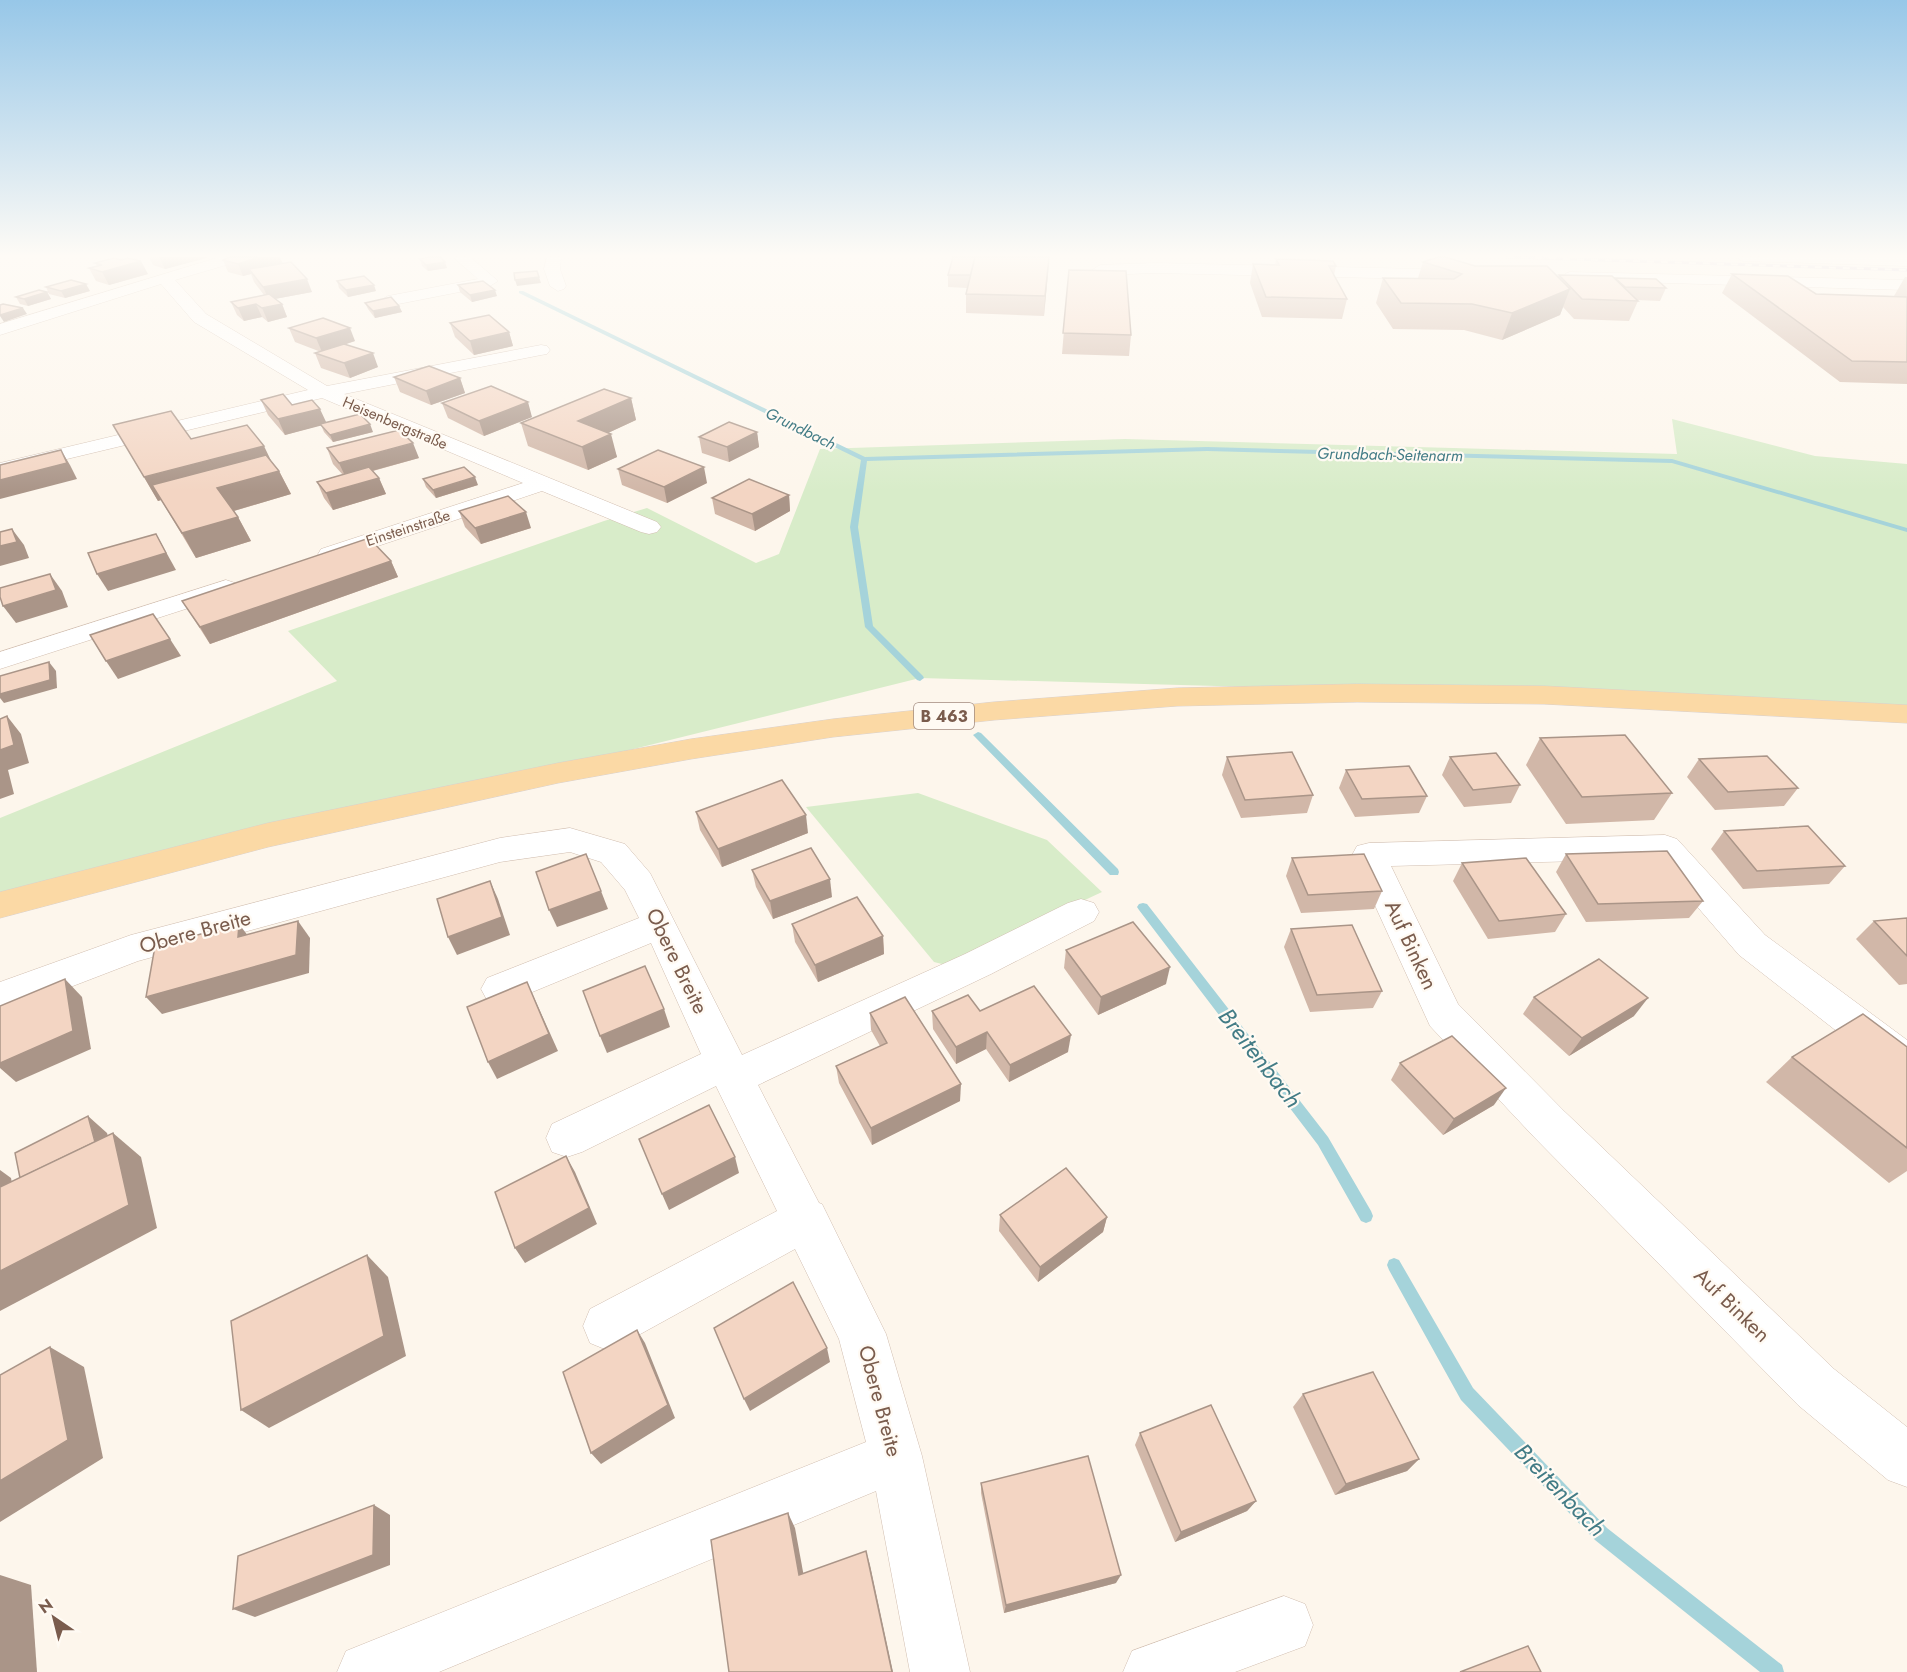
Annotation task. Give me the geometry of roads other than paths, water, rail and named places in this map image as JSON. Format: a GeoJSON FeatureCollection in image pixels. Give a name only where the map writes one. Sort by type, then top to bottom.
{"type":"FeatureCollection","features":[{"type":"Feature","properties":{"kind":"main road","name":"B 463"},"geometry":{"type":"LineString","coordinates":[[0,905],[268,836],[558,773],[691,749],[833,728],[994,711],[1177,697],[1357,693],[1544,695],[1907,714]]}},
{"type":"Feature","properties":{"kind":"street","name":"Heisenbergstraße"},"geometry":{"type":"LineString","coordinates":[[229,335],[324,392],[649,527]]}},
{"type":"Feature","properties":{"kind":"street"},"geometry":{"type":"LineString","coordinates":[[0,469],[324,392],[541,350]]}},
{"type":"Feature","properties":{"kind":"street","name":"Einsteinstraße"},"geometry":{"type":"LineString","coordinates":[[305,562],[542,484]]}},
{"type":"Feature","properties":{"kind":"street"},"geometry":{"type":"LineString","coordinates":[[0,662],[249,580]]}},
{"type":"Feature","properties":{"kind":"street","name":"Obere Breite"},"geometry":{"type":"LineString","coordinates":[[0,998],[130,949],[500,850],[570,840],[614,853],[638,882],[660,924],[729,1070],[862,1334],[896,1456],[940,1672]]}},
{"type":"Feature","properties":{"kind":"street","name":"Auf Binken"},"geometry":{"type":"LineString","coordinates":[[1907,1063],[1752,945],[1665,847],[1370,855],[1444,1015],[1549,1124],[1816,1387],[1907,1461]]}},
{"type":"Feature","properties":{"kind":"street"},"geometry":{"type":"LineString","coordinates":[[567,1138],[978,964],[1081,912]]}},
{"type":"Feature","properties":{"kind":"street"},"geometry":{"type":"LineString","coordinates":[[500,989],[660,924]]}},
{"type":"Feature","properties":{"kind":"street"},"geometry":{"type":"LineString","coordinates":[[607,1326],[806,1219]]}},
{"type":"Feature","properties":{"kind":"street"},"geometry":{"type":"LineString","coordinates":[[368,1672],[896,1456]]}},
{"type":"Feature","properties":{"kind":"street"},"geometry":{"type":"LineString","coordinates":[[1153,1672],[1284,1625]]}},
{"type":"Feature","properties":{"kind":"waterway","name":"Grundbach"},"geometry":{"type":"LineString","coordinates":[[609,335],[864,459]]}},
{"type":"Feature","properties":{"kind":"waterway","name":"Grundbach-Seitenarm"},"geometry":{"type":"LineString","coordinates":[[864,459],[1207,449],[1672,461],[1907,530]]}},
{"type":"Feature","properties":{"kind":"waterway","name":"Grundbach"},"geometry":{"type":"LineString","coordinates":[[864,459],[854,527],[869,627],[920,678]]}},
{"type":"Feature","properties":{"kind":"waterway","name":"Breitenbach"},"geometry":{"type":"LineString","coordinates":[[978,735],[1114,872]]}},
{"type":"Feature","properties":{"kind":"waterway","name":"Breitenbach"},"geometry":{"type":"LineString","coordinates":[[1143,907],[1323,1141],[1366,1216]]}},
{"type":"Feature","properties":{"kind":"waterway","name":"Breitenbach"},"geometry":{"type":"LineString","coordinates":[[1394,1265],[1467,1394],[1601,1534],[1775,1672]]}}]}
